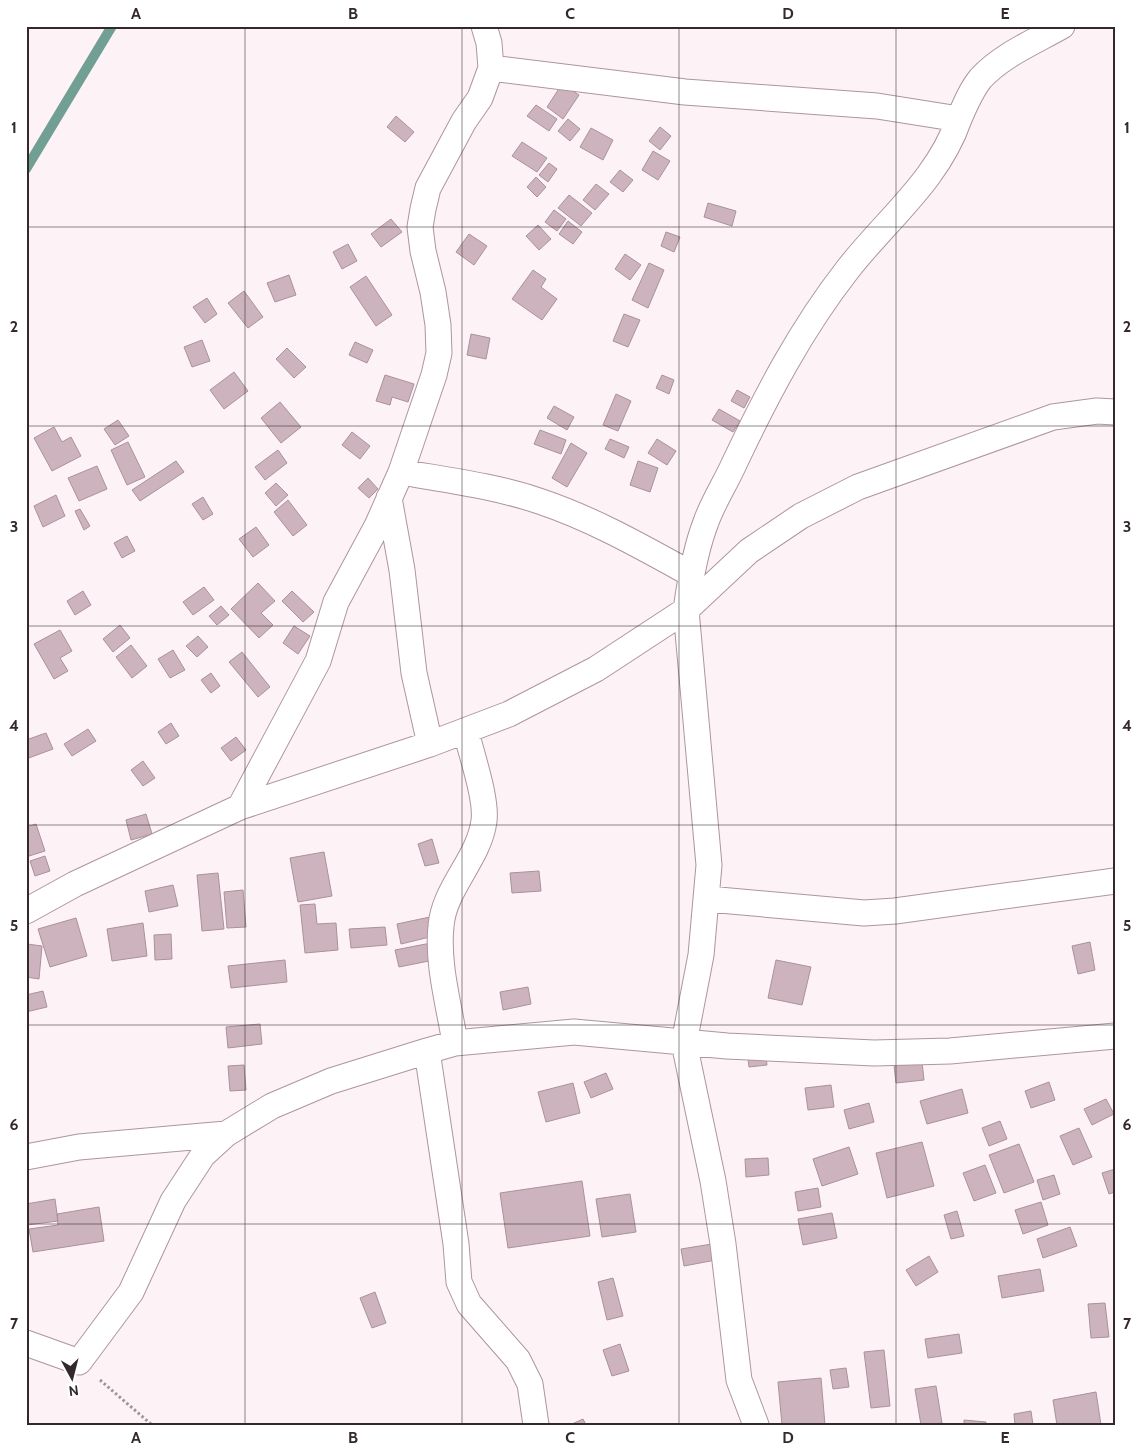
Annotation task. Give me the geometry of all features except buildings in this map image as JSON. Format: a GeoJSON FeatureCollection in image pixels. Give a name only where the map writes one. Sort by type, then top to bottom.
{"type":"FeatureCollection","features":[{"type":"Feature","properties":{"kind":"street"},"geometry":{"type":"LineString","coordinates":[[240,807],[312,674],[326,639],[336,602],[377,526],[400,472],[434,376],[439,353],[436,308],[423,251],[420,227],[428,188],[464,121],[480,98],[492,68],[489,43],[484,26]]}},
{"type":"Feature","properties":{"kind":"street"},"geometry":{"type":"LineString","coordinates":[[756,1425],[739,1380],[723,1244],[684,1043],[701,955],[708,899],[709,865],[686,610],[691,574],[705,522],[769,391],[838,281],[870,240],[914,195],[940,162],[969,96],[982,78],[998,64],[1062,26]]}},
{"type":"Feature","properties":{"kind":"street"},"geometry":{"type":"LineString","coordinates":[[492,68],[685,92],[877,106],[958,119]]}},
{"type":"Feature","properties":{"kind":"street"},"geometry":{"type":"LineString","coordinates":[[26,911],[75,884],[240,807],[430,744],[509,714],[596,669],[686,610],[749,551],[801,516],[858,487],[1053,416],[1097,410],[1115,412]]}},
{"type":"Feature","properties":{"kind":"street"},"geometry":{"type":"LineString","coordinates":[[400,472],[479,486],[538,501],[584,518],[691,574]]}},
{"type":"Feature","properties":{"kind":"street"},"geometry":{"type":"LineString","coordinates":[[389,498],[402,570],[412,665],[430,744]]}},
{"type":"Feature","properties":{"kind":"street"},"geometry":{"type":"LineString","coordinates":[[455,1043],[440,948],[441,924],[445,907],[478,842],[484,820],[483,802],[466,731]]}},
{"type":"Feature","properties":{"kind":"street"},"geometry":{"type":"LineString","coordinates":[[708,899],[864,913],[895,912],[1115,881]]}},
{"type":"Feature","properties":{"kind":"street"},"geometry":{"type":"LineString","coordinates":[[26,1344],[78,1362],[131,1292],[173,1200],[204,1155],[226,1134],[272,1106],[331,1081],[426,1051],[455,1043],[574,1032],[684,1043],[874,1053],[950,1051],[1115,1036]]}},
{"type":"Feature","properties":{"kind":"street"},"geometry":{"type":"LineString","coordinates":[[426,1051],[456,1244],[458,1282],[469,1304],[518,1360],[530,1384],[536,1425]]}},
{"type":"Feature","properties":{"kind":"street"},"geometry":{"type":"LineString","coordinates":[[26,1157],[79,1147],[226,1134]]}},
{"type":"Feature","properties":{"kind":"path"},"geometry":{"type":"LineString","coordinates":[[78,1362],[152,1425]]}},
{"type":"Feature","properties":{"kind":"waterway"},"geometry":{"type":"LineString","coordinates":[[26,169],[112,26]]}}]}
